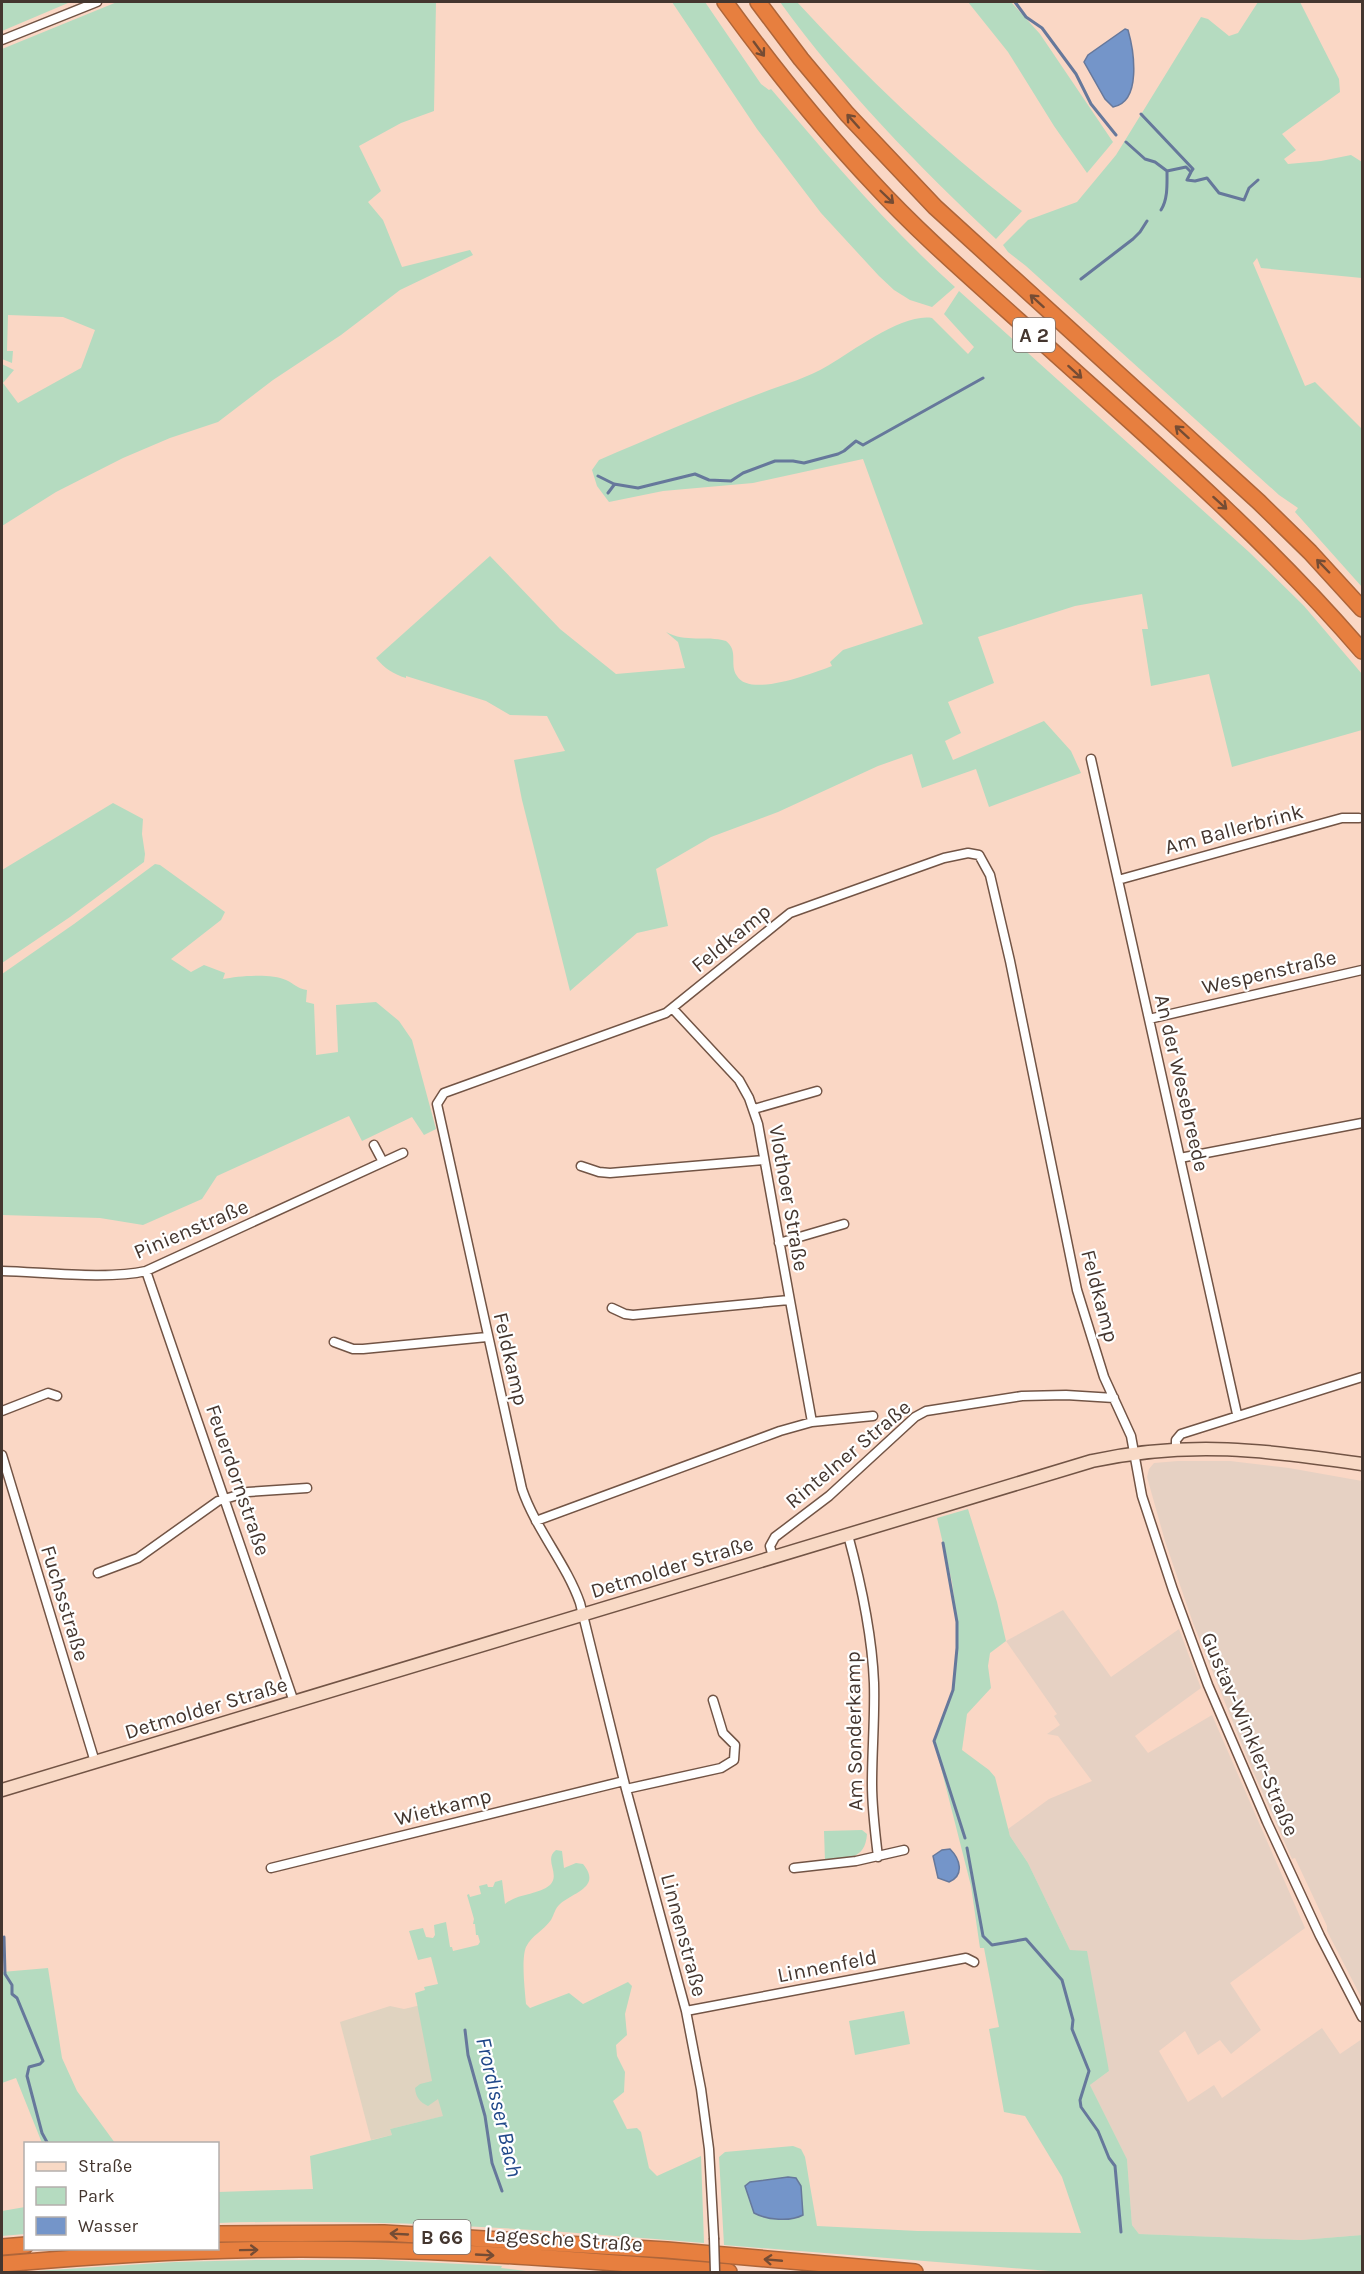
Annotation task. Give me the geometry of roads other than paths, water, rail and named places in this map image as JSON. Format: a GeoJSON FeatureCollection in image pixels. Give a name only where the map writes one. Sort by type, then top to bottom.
{"type":"FeatureCollection","features":[{"type":"Feature","properties":{"kind":"highway","name":"A 2"},"geometry":{"type":"LineString","coordinates":[[725,2],[817,122],[874,184],[954,262],[1225,507],[1308,590],[1362,651]]}},
{"type":"Feature","properties":{"kind":"highway","name":"A 2"},"geometry":{"type":"LineString","coordinates":[[758,2],[801,59],[903,175],[997,265],[1259,502],[1362,609]]}},
{"type":"Feature","properties":{"kind":"highway","name":"Lagesche Straße"},"geometry":{"type":"LineString","coordinates":[[219,2234],[396,2234],[667,2250],[915,2272]]}},
{"type":"Feature","properties":{"kind":"highway"},"geometry":{"type":"LineString","coordinates":[[2,2247],[24,2245]]}},
{"type":"Feature","properties":{"kind":"highway","name":"Lagesche Straße"},"geometry":{"type":"LineString","coordinates":[[2,2264],[142,2254],[300,2249],[415,2251],[558,2258],[729,2272]]}},
{"type":"Feature","properties":{"kind":"street"},"geometry":{"type":"LineString","coordinates":[[2,40],[97,2]]}},
{"type":"Feature","properties":{"kind":"street","name":"An der Wesebreede"},"geometry":{"type":"LineString","coordinates":[[1091,759],[1238,1414]]}},
{"type":"Feature","properties":{"kind":"street","name":"Am Ballerbrink"},"geometry":{"type":"LineString","coordinates":[[1118,880],[1342,818],[1359,818]]}},
{"type":"Feature","properties":{"kind":"street","name":"Feldkamp"},"geometry":{"type":"LineString","coordinates":[[583,1614],[571,1582],[536,1521],[522,1489],[437,1109],[438,1099],[444,1093],[673,1009],[790,913],[944,858],[968,853],[979,855],[990,875],[1010,961],[1077,1290],[1099,1362],[1129,1430],[1134,1453]]}},
{"type":"Feature","properties":{"kind":"street","name":"Wespenstraße"},"geometry":{"type":"LineString","coordinates":[[1149,1018],[1362,970]]}},
{"type":"Feature","properties":{"kind":"street","name":"Vlothoer Straße"},"geometry":{"type":"LineString","coordinates":[[673,1009],[730,1069],[745,1089],[754,1109],[812,1422]]}},
{"type":"Feature","properties":{"kind":"street"},"geometry":{"type":"LineString","coordinates":[[754,1109],[817,1091]]}},
{"type":"Feature","properties":{"kind":"street"},"geometry":{"type":"LineString","coordinates":[[1180,1158],[1362,1123]]}},
{"type":"Feature","properties":{"kind":"street"},"geometry":{"type":"LineString","coordinates":[[374,1145],[383,1162]]}},
{"type":"Feature","properties":{"kind":"street","name":"Pinienstraße"},"geometry":{"type":"LineString","coordinates":[[2,1271],[128,1274],[146,1271],[403,1153]]}},
{"type":"Feature","properties":{"kind":"street"},"geometry":{"type":"LineString","coordinates":[[581,1166],[598,1172],[610,1173],[764,1160]]}},
{"type":"Feature","properties":{"kind":"street"},"geometry":{"type":"LineString","coordinates":[[779,1243],[844,1224]]}},
{"type":"Feature","properties":{"kind":"street","name":"Feuerdornstraße"},"geometry":{"type":"LineString","coordinates":[[146,1271],[294,1702]]}},
{"type":"Feature","properties":{"kind":"street"},"geometry":{"type":"LineString","coordinates":[[612,1308],[633,1315],[789,1300]]}},
{"type":"Feature","properties":{"kind":"street"},"geometry":{"type":"LineString","coordinates":[[334,1342],[353,1349],[363,1349],[488,1337]]}},
{"type":"Feature","properties":{"kind":"street"},"geometry":{"type":"LineString","coordinates":[[1176,1448],[1176,1440],[1181,1434],[1238,1414],[1362,1377]]}},
{"type":"Feature","properties":{"kind":"street"},"geometry":{"type":"LineString","coordinates":[[2,1411],[48,1393],[57,1396]]}},
{"type":"Feature","properties":{"kind":"street","name":"Rintelner Straße"},"geometry":{"type":"LineString","coordinates":[[773,1557],[770,1546],[776,1537],[829,1496],[921,1413],[985,1400],[1022,1396],[1066,1395],[1114,1398]]}},
{"type":"Feature","properties":{"kind":"street","name":"Rintelner Straße"},"geometry":{"type":"LineString","coordinates":[[536,1521],[780,1431],[812,1422],[873,1416]]}},
{"type":"Feature","properties":{"kind":"street","name":"Detmolder Straße"},"geometry":{"type":"LineString","coordinates":[[2,1790],[1078,1464],[1134,1453],[1176,1448],[1260,1450],[1362,1464]]}},
{"type":"Feature","properties":{"kind":"street","name":"Gustav-Winkler-Straße"},"geometry":{"type":"LineString","coordinates":[[1134,1453],[1142,1496],[1155,1538],[1208,1685],[1299,1891],[1362,2017]]}},
{"type":"Feature","properties":{"kind":"street","name":"Fuchsstraße"},"geometry":{"type":"LineString","coordinates":[[2,1455],[95,1762]]}},
{"type":"Feature","properties":{"kind":"street"},"geometry":{"type":"LineString","coordinates":[[98,1573],[138,1558],[210,1506],[225,1499],[248,1492],[307,1488]]}},
{"type":"Feature","properties":{"kind":"street","name":"Am Sonderkamp"},"geometry":{"type":"LineString","coordinates":[[848,1535],[866,1616],[872,1659],[874,1685],[872,1785],[878,1857]]}},
{"type":"Feature","properties":{"kind":"street","name":"Linnenstraße"},"geometry":{"type":"LineString","coordinates":[[583,1614],[625,1785],[686,2011],[701,2089],[709,2149],[715,2272]]}},
{"type":"Feature","properties":{"kind":"street","name":"Wietkamp"},"geometry":{"type":"LineString","coordinates":[[271,1868],[625,1785],[721,1768],[734,1760],[735,1745],[723,1733],[712,1700]]}},
{"type":"Feature","properties":{"kind":"street"},"geometry":{"type":"LineString","coordinates":[[794,1868],[878,1857],[904,1850]]}},
{"type":"Feature","properties":{"kind":"street","name":"Linnenfeld"},"geometry":{"type":"LineString","coordinates":[[686,2011],[966,1958],[974,1962]]}},
{"type":"Feature","properties":{"kind":"water"},"geometry":{"type":"Polygon","coordinates":[[[1125,29],[1128,30],[1132,50],[1134,74],[1128,96],[1122,103],[1113,107],[1105,99],[1084,62],[1088,55],[1125,29]]]}},
{"type":"Feature","properties":{"kind":"water"},"geometry":{"type":"Polygon","coordinates":[[[950,1849],[956,1857],[959,1871],[949,1882],[938,1878],[933,1856],[942,1850],[950,1849]]]}},
{"type":"Feature","properties":{"kind":"water"},"geometry":{"type":"Polygon","coordinates":[[[796,2178],[801,2186],[803,2215],[792,2219],[778,2219],[754,2213],[745,2186],[750,2182],[796,2178]]]}},
{"type":"Feature","properties":{"kind":"waterway"},"geometry":{"type":"LineString","coordinates":[[1015,2],[1026,17],[1042,28],[1076,74],[1091,104],[1116,135]]}},
{"type":"Feature","properties":{"kind":"waterway"},"geometry":{"type":"LineString","coordinates":[[1141,114],[1193,169],[1191,172]]}},
{"type":"Feature","properties":{"kind":"waterway"},"geometry":{"type":"LineString","coordinates":[[1126,142],[1145,159],[1155,162],[1167,171],[1186,167],[1191,172],[1187,180],[1207,178],[1219,193],[1244,200],[1249,188],[1258,180]]}},
{"type":"Feature","properties":{"kind":"waterway"},"geometry":{"type":"LineString","coordinates":[[1161,210],[1166,196],[1167,171]]}},
{"type":"Feature","properties":{"kind":"waterway"},"geometry":{"type":"LineString","coordinates":[[1081,279],[1133,239],[1147,221]]}},
{"type":"Feature","properties":{"kind":"waterway"},"geometry":{"type":"LineString","coordinates":[[598,476],[614,484],[638,488],[695,474],[709,480],[731,481],[743,473],[775,461],[804,463],[838,454],[856,441],[863,445],[983,378]]}},
{"type":"Feature","properties":{"kind":"waterway"},"geometry":{"type":"LineString","coordinates":[[608,493],[614,485]]}},
{"type":"Feature","properties":{"kind":"waterway"},"geometry":{"type":"LineString","coordinates":[[943,1543],[957,1622],[957,1648],[953,1690],[934,1741],[965,1838]]}},
{"type":"Feature","properties":{"kind":"waterway"},"geometry":{"type":"LineString","coordinates":[[967,1848],[983,1936],[992,1945],[1026,1939],[1062,1980],[1073,2020],[1072,2029],[1089,2071],[1080,2100],[1081,2107],[1098,2131],[1109,2158],[1115,2166],[1121,2232]]}},
{"type":"Feature","properties":{"kind":"waterway","name":"Frordisser Bach"},"geometry":{"type":"LineString","coordinates":[[4,1937],[5,1974],[12,1985],[12,1994],[17,1998],[43,2061],[29,2067],[27,2076],[42,2133],[47,2142]]}},
{"type":"Feature","properties":{"kind":"waterway","name":"Frordisser Bach"},"geometry":{"type":"LineString","coordinates":[[465,2030],[468,2055],[485,2116],[492,2163],[502,2191]]}}]}
